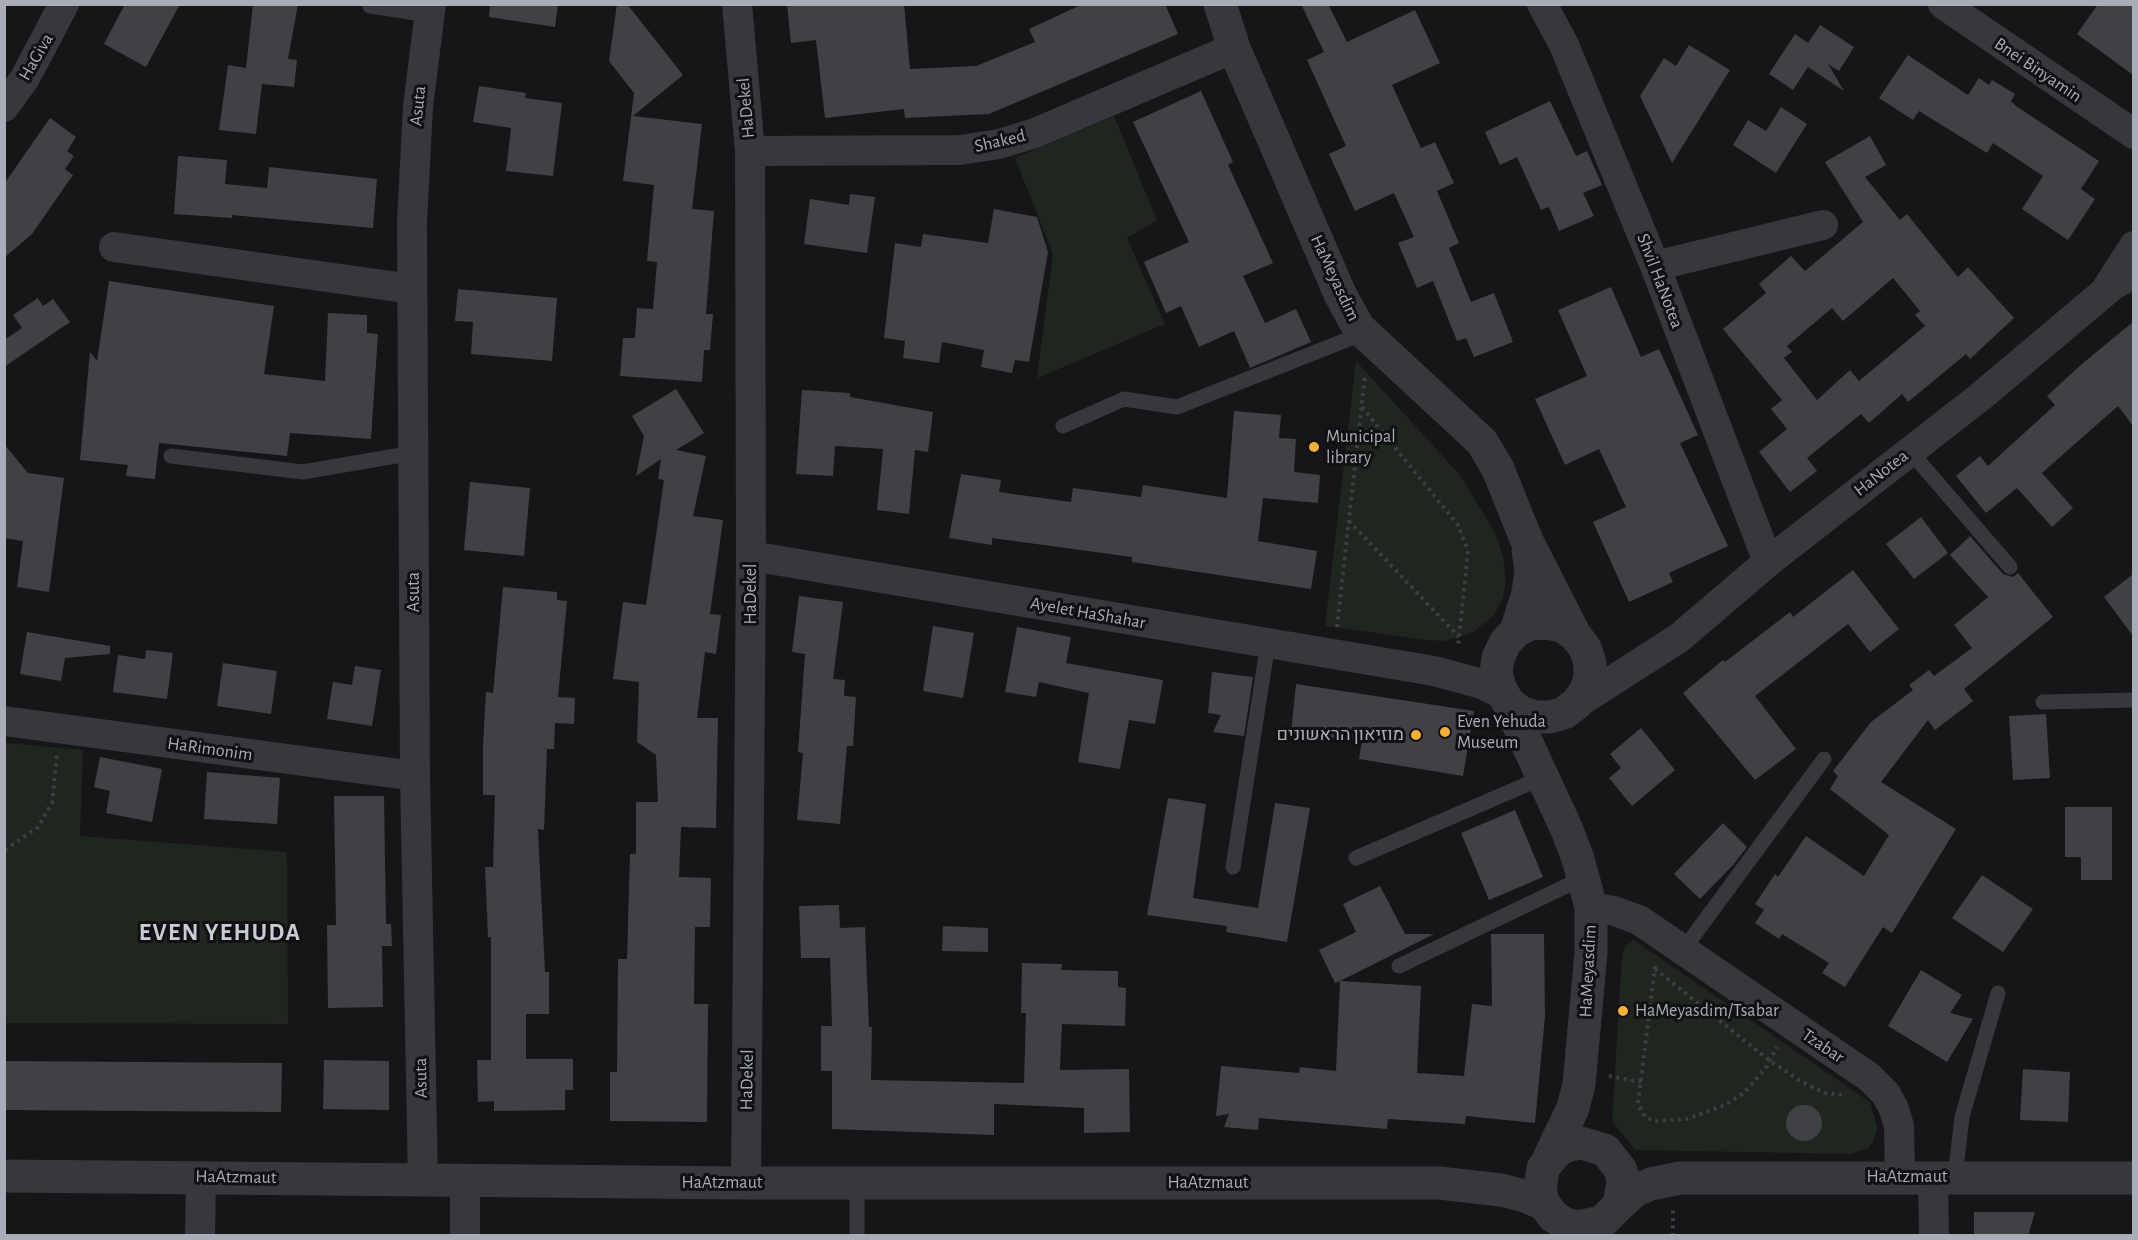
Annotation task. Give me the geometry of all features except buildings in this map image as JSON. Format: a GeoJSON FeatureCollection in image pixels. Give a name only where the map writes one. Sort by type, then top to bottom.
{"type":"FeatureCollection","features":[{"type":"Feature","properties":{"kind":"street","name":"HaGiva"},"geometry":{"type":"LineString","coordinates":[[4,107],[25,78],[64,4]]}},
{"type":"Feature","properties":{"kind":"street","name":"HaDekel"},"geometry":{"type":"LineString","coordinates":[[736,4],[750,151],[751,556],[746,1183]]}},
{"type":"Feature","properties":{"kind":"street","name":"HaMeyasdim"},"geometry":{"type":"LineString","coordinates":[[1220,4],[1234,48],[1340,294],[1366,336],[1482,442],[1498,469],[1527,541],[1580,641]]}},
{"type":"Feature","properties":{"kind":"street","name":"Shvil HaNotea"},"geometry":{"type":"LineString","coordinates":[[1542,4],[1564,45],[1655,266],[1768,562]]}},
{"type":"Feature","properties":{"kind":"street","name":"Bnei Binyamin"},"geometry":{"type":"LineString","coordinates":[[1943,4],[2133,134]]}},
{"type":"Feature","properties":{"kind":"street","name":"Asuta"},"geometry":{"type":"LineString","coordinates":[[423,1181],[415,776],[412,289],[415,141],[430,10]]}},
{"type":"Feature","properties":{"kind":"street","name":"Shaked"},"geometry":{"type":"LineString","coordinates":[[750,151],[960,150],[999,144],[1035,133],[1234,48]]}},
{"type":"Feature","properties":{"kind":"street"},"geometry":{"type":"LineString","coordinates":[[2100,112],[2115,122],[2133,119]]}},
{"type":"Feature","properties":{"kind":"street"},"geometry":{"type":"LineString","coordinates":[[1655,266],[1823,225]]}},
{"type":"Feature","properties":{"kind":"street","name":"HaNotea"},"geometry":{"type":"LineString","coordinates":[[2102,295],[2133,246]]}},
{"type":"Feature","properties":{"kind":"street"},"geometry":{"type":"LineString","coordinates":[[114,247],[412,289]]}},
{"type":"Feature","properties":{"kind":"street","name":"HaNotea"},"geometry":{"type":"LineString","coordinates":[[1570,709],[1661,651],[1768,562],[1980,397],[2113,285],[2133,274]]}},
{"type":"Feature","properties":{"kind":"street","name":"HaMeyasdim"},"geometry":{"type":"LineString","coordinates":[[1510,637],[1524,611],[1529,581],[1527,541]]}},
{"type":"Feature","properties":{"kind":"street","name":"Ayelet HaShahar"},"geometry":{"type":"LineString","coordinates":[[751,556],[1425,669],[1482,684],[1506,698]]}},
{"type":"Feature","properties":{"kind":"street"},"geometry":{"type":"LineString","coordinates":[[1546,623],[1562,626],[1580,641],[1590,663],[1590,678],[1585,693],[1570,709],[1550,717],[1535,717],[1520,712],[1506,698],[1496,673],[1498,658],[1510,637],[1530,624],[1546,623]]}},
{"type":"Feature","properties":{"kind":"street","name":"Ayelet HaShahar"},"geometry":{"type":"LineString","coordinates":[[1425,669],[1474,662],[1510,637]]}},
{"type":"Feature","properties":{"kind":"street","name":"HaNotea"},"geometry":{"type":"LineString","coordinates":[[1580,641],[1605,658],[1625,661],[1661,651]]}},
{"type":"Feature","properties":{"kind":"street","name":"HaMeyasdim"},"geometry":{"type":"LineString","coordinates":[[1506,698],[1548,785],[1587,892],[1591,953],[1579,1084],[1564,1130],[1546,1163]]}},
{"type":"Feature","properties":{"kind":"street","name":"HaMeyasdim"},"geometry":{"type":"LineString","coordinates":[[1548,785],[1548,752],[1570,709]]}},
{"type":"Feature","properties":{"kind":"street","name":"HaRimonim"},"geometry":{"type":"LineString","coordinates":[[4,721],[415,776]]}},
{"type":"Feature","properties":{"kind":"street","name":"Tzabar"},"geometry":{"type":"LineString","coordinates":[[1587,892],[1659,933],[1869,1077],[1880,1087],[1894,1109],[1899,1126],[1900,1177]]}},
{"type":"Feature","properties":{"kind":"street","name":"HaMeyasdim"},"geometry":{"type":"LineString","coordinates":[[1579,1084],[1590,1128],[1607,1153]]}},
{"type":"Feature","properties":{"kind":"street"},"geometry":{"type":"LineString","coordinates":[[1581,1143],[1607,1153],[1623,1182],[1606,1221],[1578,1227],[1553,1219],[1540,1191],[1546,1163],[1569,1145],[1581,1143]]}},
{"type":"Feature","properties":{"kind":"street","name":"HaAtzmaut"},"geometry":{"type":"LineString","coordinates":[[1607,1153],[1626,1166],[1680,1178]]}},
{"type":"Feature","properties":{"kind":"street","name":"HaAtzmaut"},"geometry":{"type":"LineString","coordinates":[[4,1176],[746,1183],[1439,1183],[1497,1177],[1546,1163]]}},
{"type":"Feature","properties":{"kind":"street"},"geometry":{"type":"LineString","coordinates":[[200,1236],[201,1177]]}},
{"type":"Feature","properties":{"kind":"street","name":"HaAtzmaut"},"geometry":{"type":"LineString","coordinates":[[1606,1221],[1636,1190],[1651,1184],[1680,1178],[2133,1178]]}},
{"type":"Feature","properties":{"kind":"street"},"geometry":{"type":"LineString","coordinates":[[1934,1236],[1944,1178]]}},
{"type":"Feature","properties":{"kind":"street"},"geometry":{"type":"LineString","coordinates":[[465,1180],[465,1236]]}},
{"type":"Feature","properties":{"kind":"street","name":"HaAtzmaut"},"geometry":{"type":"LineString","coordinates":[[1439,1183],[1501,1190],[1553,1219]]}},
{"type":"Feature","properties":{"kind":"lane"},"geometry":{"type":"LineString","coordinates":[[370,6],[430,10]]}},
{"type":"Feature","properties":{"kind":"lane"},"geometry":{"type":"LineString","coordinates":[[1063,426],[1124,399],[1177,407],[1366,336]]}},
{"type":"Feature","properties":{"kind":"lane"},"geometry":{"type":"LineString","coordinates":[[1909,450],[2010,567]]}},
{"type":"Feature","properties":{"kind":"lane"},"geometry":{"type":"LineString","coordinates":[[171,456],[303,472],[413,453]]}},
{"type":"Feature","properties":{"kind":"lane"},"geometry":{"type":"LineString","coordinates":[[1233,867],[1268,643]]}},
{"type":"Feature","properties":{"kind":"lane"},"geometry":{"type":"LineString","coordinates":[[2043,702],[2133,700]]}},
{"type":"Feature","properties":{"kind":"lane"},"geometry":{"type":"LineString","coordinates":[[1683,950],[1824,759]]}},
{"type":"Feature","properties":{"kind":"lane"},"geometry":{"type":"LineString","coordinates":[[1356,858],[1548,785]]}},
{"type":"Feature","properties":{"kind":"lane"},"geometry":{"type":"LineString","coordinates":[[1399,966],[1587,892]]}},
{"type":"Feature","properties":{"kind":"lane"},"geometry":{"type":"LineString","coordinates":[[1944,1178],[1998,993]]}},
{"type":"Feature","properties":{"kind":"lane"},"geometry":{"type":"LineString","coordinates":[[856,1236],[857,1183]]}},
{"type":"Feature","properties":{"kind":"path"},"geometry":{"type":"LineString","coordinates":[[1334,654],[1361,407],[1366,336]]}},
{"type":"Feature","properties":{"kind":"path"},"geometry":{"type":"LineString","coordinates":[[1361,407],[1458,525],[1468,551],[1456,666]]}},
{"type":"Feature","properties":{"kind":"path"},"geometry":{"type":"LineString","coordinates":[[1349,520],[1459,637]]}},
{"type":"Feature","properties":{"kind":"path"},"geometry":{"type":"LineString","coordinates":[[4,874],[5,850],[38,827],[52,803],[59,729]]}},
{"type":"Feature","properties":{"kind":"path"},"geometry":{"type":"LineString","coordinates":[[1659,933],[1638,1104],[1645,1117],[1654,1121],[1687,1119],[1725,1105],[1745,1092],[1770,1061],[1790,1023]]}},
{"type":"Feature","properties":{"kind":"path"},"geometry":{"type":"LineString","coordinates":[[1655,968],[1770,1061],[1802,1083],[1825,1093],[1859,1095],[1880,1087]]}},
{"type":"Feature","properties":{"kind":"shaded area"},"geometry":{"type":"Polygon","coordinates":[[[1114,116],[1157,220],[1127,238],[1165,324],[1037,378],[1053,254],[1015,158],[1114,116]]]}},
{"type":"Feature","properties":{"kind":"shaded area"},"geometry":{"type":"Polygon","coordinates":[[[1356,361],[1460,475],[1494,531],[1503,556],[1506,581],[1503,598],[1493,616],[1472,633],[1444,641],[1325,626],[1356,361]]]}},
{"type":"Feature","properties":{"kind":"shaded area"},"geometry":{"type":"Polygon","coordinates":[[[4,744],[83,750],[80,836],[287,852],[288,1024],[5,1023],[4,744]]]}},
{"type":"Feature","properties":{"kind":"shaded area"},"geometry":{"type":"Polygon","coordinates":[[[1634,940],[1870,1102],[1877,1128],[1873,1142],[1868,1148],[1851,1154],[1635,1150],[1612,1121],[1622,956],[1625,946],[1634,940]]]}},
{"type":"Feature","properties":{"kind":"place","name":"Municipal library"},"geometry":{"type":"Point","coordinates":[1314,447]}},
{"type":"Feature","properties":{"kind":"place","name":"Even Yehuda Museum"},"geometry":{"type":"Point","coordinates":[1445,732]}},
{"type":"Feature","properties":{"kind":"place","name":"מוזיאון הראשונים"},"geometry":{"type":"Point","coordinates":[1416,735]}},
{"type":"Feature","properties":{"kind":"place","name":"HaMeyasdim/Tsabar"},"geometry":{"type":"Point","coordinates":[1623,1011]}},
{"type":"Feature","properties":{"kind":"district","name":"EVEN YEHUDA"},"geometry":{"type":"Point","coordinates":[220,933]}}]}
